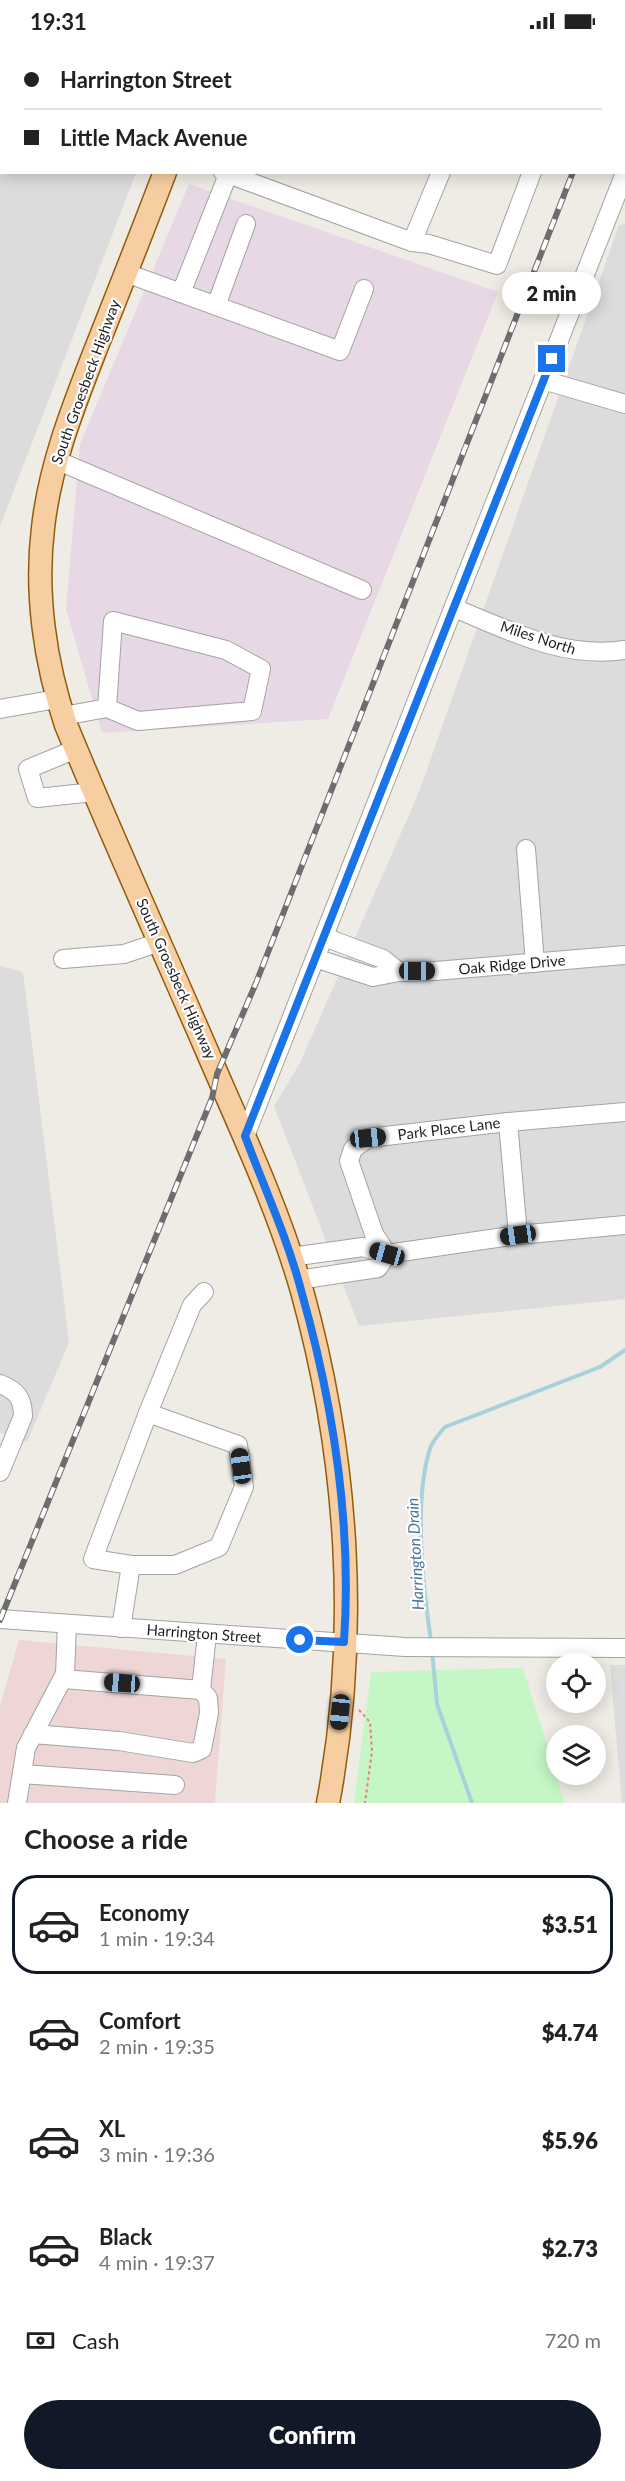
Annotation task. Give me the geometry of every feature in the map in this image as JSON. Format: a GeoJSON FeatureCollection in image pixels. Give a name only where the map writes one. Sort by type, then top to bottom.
{"type":"FeatureCollection","features":[{"type":"Feature","properties":{"kind":"main road","name":"South Groesbeck Highway"},"geometry":{"type":"LineString","coordinates":[[164,174],[67,424],[56,460],[43,528],[41,565],[44,628],[60,707],[94,792],[245,1136],[291,1257],[316,1344],[340,1489],[347,1606],[342,1693],[328,1803]]}},
{"type":"Feature","properties":{"kind":"street"},"geometry":{"type":"LineString","coordinates":[[181,293],[227,174]]}},
{"type":"Feature","properties":{"kind":"street"},"geometry":{"type":"LineString","coordinates":[[232,174],[260,179],[412,242],[429,244],[497,265],[531,174]]}},
{"type":"Feature","properties":{"kind":"street"},"geometry":{"type":"LineString","coordinates":[[412,242],[440,174]]}},
{"type":"Feature","properties":{"kind":"street"},"geometry":{"type":"LineString","coordinates":[[245,1136],[625,174]]}},
{"type":"Feature","properties":{"kind":"street"},"geometry":{"type":"LineString","coordinates":[[216,306],[246,224]]}},
{"type":"Feature","properties":{"kind":"street"},"geometry":{"type":"LineString","coordinates":[[126,273],[340,351],[364,289]]}},
{"type":"Feature","properties":{"kind":"street"},"geometry":{"type":"LineString","coordinates":[[543,380],[625,404]]}},
{"type":"Feature","properties":{"kind":"street"},"geometry":{"type":"LineString","coordinates":[[56,460],[362,590]]}},
{"type":"Feature","properties":{"kind":"street","name":"Miles North"},"geometry":{"type":"LineString","coordinates":[[454,608],[532,640],[568,650],[585,653],[625,650]]}},
{"type":"Feature","properties":{"kind":"street"},"geometry":{"type":"LineString","coordinates":[[0,709],[107,708],[138,721],[252,711],[261,669],[226,650],[113,621],[107,708]]}},
{"type":"Feature","properties":{"kind":"street"},"geometry":{"type":"LineString","coordinates":[[76,749],[28,769],[37,798],[94,792]]}},
{"type":"Feature","properties":{"kind":"street"},"geometry":{"type":"LineString","coordinates":[[526,849],[536,963]]}},
{"type":"Feature","properties":{"kind":"street"},"geometry":{"type":"LineString","coordinates":[[324,937],[383,959],[399,972]]}},
{"type":"Feature","properties":{"kind":"street"},"geometry":{"type":"LineString","coordinates":[[63,959],[104,957],[160,942]]}},
{"type":"Feature","properties":{"kind":"street","name":"Oak Ridge Drive"},"geometry":{"type":"LineString","coordinates":[[315,958],[373,977],[399,972],[625,955]]}},
{"type":"Feature","properties":{"kind":"street","name":"Park Place Lane"},"geometry":{"type":"LineString","coordinates":[[387,1254],[374,1234],[349,1161],[357,1144],[368,1138],[508,1122],[625,1112]]}},
{"type":"Feature","properties":{"kind":"street"},"geometry":{"type":"LineString","coordinates":[[508,1122],[518,1235]]}},
{"type":"Feature","properties":{"kind":"street"},"geometry":{"type":"LineString","coordinates":[[291,1257],[363,1247],[387,1254],[518,1235],[625,1225]]}},
{"type":"Feature","properties":{"kind":"street"},"geometry":{"type":"LineString","coordinates":[[298,1280],[378,1268],[387,1254]]}},
{"type":"Feature","properties":{"kind":"street"},"geometry":{"type":"LineString","coordinates":[[148,1413],[238,1445],[244,1487],[219,1547],[175,1565],[131,1565],[93,1559],[148,1413],[192,1305],[204,1292]]}},
{"type":"Feature","properties":{"kind":"street"},"geometry":{"type":"LineString","coordinates":[[0,1384],[12,1388],[19,1397],[23,1407],[23,1416],[0,1472]]}},
{"type":"Feature","properties":{"kind":"street"},"geometry":{"type":"LineString","coordinates":[[121,1628],[131,1565]]}},
{"type":"Feature","properties":{"kind":"street","name":"Harrington Street"},"geometry":{"type":"LineString","coordinates":[[0,1619],[405,1647],[625,1648]]}},
{"type":"Feature","properties":{"kind":"street"},"geometry":{"type":"LineString","coordinates":[[17,1803],[26,1748],[65,1674],[67,1624]]}},
{"type":"Feature","properties":{"kind":"street"},"geometry":{"type":"LineString","coordinates":[[201,1690],[207,1634]]}},
{"type":"Feature","properties":{"kind":"street"},"geometry":{"type":"LineString","coordinates":[[33,1734],[119,1741],[193,1753],[202,1749],[208,1698],[201,1690],[63,1679]]}},
{"type":"Feature","properties":{"kind":"street"},"geometry":{"type":"LineString","coordinates":[[22,1774],[175,1785]]}},
{"type":"Feature","properties":{"kind":"path"},"geometry":{"type":"LineString","coordinates":[[342,1693],[370,1722],[372,1751],[365,1803]]}},
{"type":"Feature","properties":{"kind":"shaded area"},"geometry":{"type":"Polygon","coordinates":[[[0,174],[136,174],[0,526],[0,174]]]}},
{"type":"Feature","properties":{"kind":"shaded area"},"geometry":{"type":"Polygon","coordinates":[[[189,184],[498,292],[328,719],[102,733],[66,609],[80,444],[189,184]]]}},
{"type":"Feature","properties":{"kind":"shaded area"},"geometry":{"type":"Polygon","coordinates":[[[625,224],[625,1299],[359,1326],[274,1106],[300,1063],[419,792],[619,225],[625,224]]]}},
{"type":"Feature","properties":{"kind":"shaded area"},"geometry":{"type":"Polygon","coordinates":[[[0,966],[23,972],[69,1342],[27,1442],[0,1433],[0,966]]]}},
{"type":"Feature","properties":{"kind":"shaded area"},"geometry":{"type":"Polygon","coordinates":[[[19,1640],[226,1659],[215,1803],[0,1803],[0,1707],[19,1640]]]}},
{"type":"Feature","properties":{"kind":"shaded area"},"geometry":{"type":"Polygon","coordinates":[[[610,1665],[625,1665],[625,1803],[622,1803],[610,1665]]]}},
{"type":"Feature","properties":{"kind":"green space"},"geometry":{"type":"Polygon","coordinates":[[[523,1668],[546,1742],[546,1785],[559,1785],[565,1803],[354,1803],[371,1672],[523,1668]]]}},
{"type":"Feature","properties":{"kind":"waterway","name":"Harrington Drain"},"geometry":{"type":"LineString","coordinates":[[431,1641],[425,1595],[421,1516],[422,1490],[434,1441],[445,1427],[600,1367],[625,1350]]}},
{"type":"Feature","properties":{"kind":"waterway","name":"Harrington Drain"},"geometry":{"type":"LineString","coordinates":[[432,1651],[437,1704],[472,1803]]}},
{"type":"Feature","properties":{"kind":"railway"},"geometry":{"type":"LineString","coordinates":[[0,1620],[212,1098],[217,1074],[256,983],[572,174]]}},
{"type":"Feature","properties":{"kind":"route"},"geometry":{"type":"LineString","coordinates":[[300,1640],[344,1642],[347,1606],[345,1546],[337,1461],[316,1344],[301,1289],[245,1136],[552,359]]}}]}
